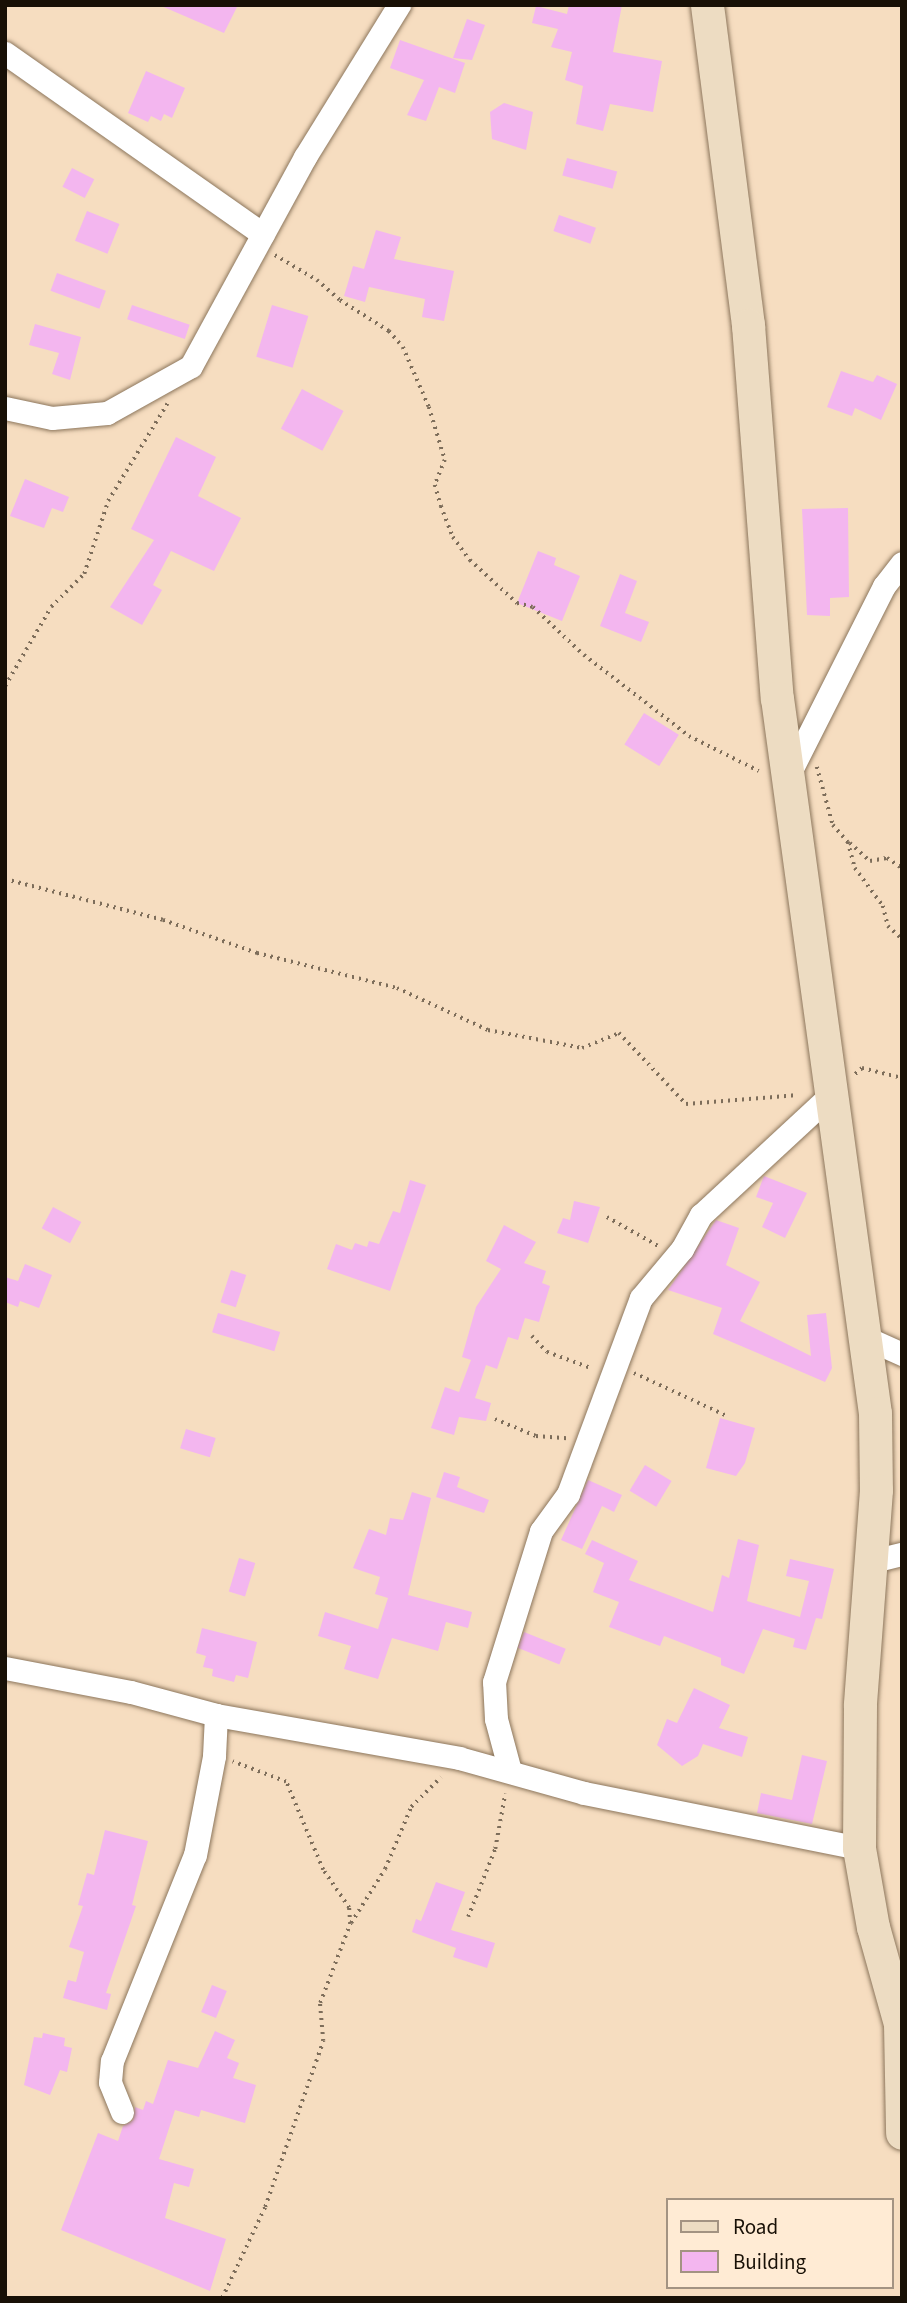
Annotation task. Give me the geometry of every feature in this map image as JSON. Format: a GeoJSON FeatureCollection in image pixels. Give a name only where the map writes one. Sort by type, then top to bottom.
{"type":"FeatureCollection","features":[{"type":"Feature","properties":{"kind":"street"},"geometry":{"type":"LineString","coordinates":[[5,408],[79,418],[107,412],[175,379],[191,366],[207,342],[305,156],[399,5]]}},
{"type":"Feature","properties":{"kind":"street"},"geometry":{"type":"LineString","coordinates":[[707,5],[748,325],[777,698],[834,1092],[862,1336],[875,1413],[876,1490],[860,1705],[859,1848],[873,1927],[901,2024],[902,2133]]}},
{"type":"Feature","properties":{"kind":"street"},"geometry":{"type":"LineString","coordinates":[[5,53],[261,239]]}},
{"type":"Feature","properties":{"kind":"street"},"geometry":{"type":"LineString","coordinates":[[789,782],[805,743],[884,586],[902,564]]}},
{"type":"Feature","properties":{"kind":"street"},"geometry":{"type":"LineString","coordinates":[[510,1771],[496,1719],[494,1682],[541,1531],[568,1494],[586,1438],[641,1298],[673,1259],[701,1215],[834,1092]]}},
{"type":"Feature","properties":{"kind":"street"},"geometry":{"type":"LineString","coordinates":[[862,1336],[902,1354]]}},
{"type":"Feature","properties":{"kind":"street"},"geometry":{"type":"LineString","coordinates":[[869,1562],[902,1554]]}},
{"type":"Feature","properties":{"kind":"street"},"geometry":{"type":"LineString","coordinates":[[5,1668],[131,1692],[216,1715],[459,1758],[664,1811],[859,1848]]}},
{"type":"Feature","properties":{"kind":"street"},"geometry":{"type":"LineString","coordinates":[[122,2112],[110,2082],[112,2061],[195,1855],[214,1756],[216,1715]]}},
{"type":"Feature","properties":{"kind":"path"},"geometry":{"type":"LineString","coordinates":[[261,239],[340,300],[389,331],[403,347],[429,407],[445,460],[435,485],[441,506],[453,537],[470,560],[517,603],[533,607],[584,655],[689,736],[789,782]]}},
{"type":"Feature","properties":{"kind":"path"},"geometry":{"type":"LineString","coordinates":[[5,687],[51,607],[84,574],[108,501],[167,407],[175,379]]}},
{"type":"Feature","properties":{"kind":"path"},"geometry":{"type":"LineString","coordinates":[[805,743],[824,781],[833,825],[870,861],[887,858],[902,868]]}},
{"type":"Feature","properties":{"kind":"path"},"geometry":{"type":"LineString","coordinates":[[848,842],[855,868],[883,906],[888,926],[902,939]]}},
{"type":"Feature","properties":{"kind":"path"},"geometry":{"type":"LineString","coordinates":[[5,879],[163,920],[257,953],[397,988],[488,1030],[582,1048],[619,1033],[686,1104],[834,1092],[862,1068],[902,1078]]}},
{"type":"Feature","properties":{"kind":"path"},"geometry":{"type":"LineString","coordinates":[[607,1217],[673,1259]]}},
{"type":"Feature","properties":{"kind":"path"},"geometry":{"type":"LineString","coordinates":[[532,1336],[540,1348],[727,1416]]}},
{"type":"Feature","properties":{"kind":"path"},"geometry":{"type":"LineString","coordinates":[[495,1419],[544,1438],[586,1438]]}},
{"type":"Feature","properties":{"kind":"path"},"geometry":{"type":"LineString","coordinates":[[214,1756],[286,1782],[323,1870],[349,1908],[350,1924]]}},
{"type":"Feature","properties":{"kind":"path"},"geometry":{"type":"LineString","coordinates":[[222,2298],[265,2207],[323,2041],[320,2003],[350,1924],[385,1869],[411,1807],[459,1758]]}},
{"type":"Feature","properties":{"kind":"path"},"geometry":{"type":"LineString","coordinates":[[468,1917],[495,1849],[510,1771]]}},
{"type":"Feature","properties":{"kind":"building"},"geometry":{"type":"Polygon","coordinates":[[[159,5],[238,5],[224,33],[159,5]]]}},
{"type":"Feature","properties":{"kind":"building"},"geometry":{"type":"Polygon","coordinates":[[[569,5],[622,5],[613,52],[662,61],[653,112],[610,104],[603,131],[576,124],[583,86],[565,80],[572,52],[551,47],[558,29],[532,23],[536,6],[567,14],[569,5]]]}},
{"type":"Feature","properties":{"kind":"building"},"geometry":{"type":"Polygon","coordinates":[[[467,19],[485,25],[472,60],[453,58],[467,19]]]}},
{"type":"Feature","properties":{"kind":"building"},"geometry":{"type":"Polygon","coordinates":[[[400,40],[465,63],[455,93],[439,87],[426,121],[407,115],[424,80],[390,68],[400,40]]]}},
{"type":"Feature","properties":{"kind":"building"},"geometry":{"type":"Polygon","coordinates":[[[146,71],[185,88],[172,118],[164,114],[161,121],[151,116],[148,122],[128,113],[146,71]]]}},
{"type":"Feature","properties":{"kind":"building"},"geometry":{"type":"Polygon","coordinates":[[[504,103],[533,112],[526,150],[492,139],[490,112],[504,103]]]}},
{"type":"Feature","properties":{"kind":"building"},"geometry":{"type":"Polygon","coordinates":[[[567,158],[617,171],[613,189],[562,175],[567,158]]]}},
{"type":"Feature","properties":{"kind":"building"},"geometry":{"type":"Polygon","coordinates":[[[72,168],[94,179],[85,198],[62,187],[72,168]]]}},
{"type":"Feature","properties":{"kind":"building"},"geometry":{"type":"Polygon","coordinates":[[[87,211],[119,224],[107,254],[75,241],[87,211]]]}},
{"type":"Feature","properties":{"kind":"building"},"geometry":{"type":"Polygon","coordinates":[[[559,215],[596,228],[590,244],[553,231],[559,215]]]}},
{"type":"Feature","properties":{"kind":"building"},"geometry":{"type":"Polygon","coordinates":[[[376,230],[401,237],[394,259],[454,271],[444,321],[422,317],[425,299],[369,287],[365,302],[344,296],[353,266],[364,269],[376,230]]]}},
{"type":"Feature","properties":{"kind":"building"},"geometry":{"type":"Polygon","coordinates":[[[57,273],[106,291],[99,309],[51,291],[57,273]]]}},
{"type":"Feature","properties":{"kind":"building"},"geometry":{"type":"Polygon","coordinates":[[[132,305],[190,325],[185,339],[127,319],[132,305]]]}},
{"type":"Feature","properties":{"kind":"building"},"geometry":{"type":"Polygon","coordinates":[[[272,305],[308,316],[293,368],[256,357],[272,305]]]}},
{"type":"Feature","properties":{"kind":"building"},"geometry":{"type":"Polygon","coordinates":[[[35,324],[81,337],[70,380],[52,374],[59,353],[29,345],[35,324]]]}},
{"type":"Feature","properties":{"kind":"building"},"geometry":{"type":"Polygon","coordinates":[[[841,371],[873,382],[877,375],[897,384],[881,420],[855,408],[852,416],[827,407],[841,371]]]}},
{"type":"Feature","properties":{"kind":"building"},"geometry":{"type":"Polygon","coordinates":[[[302,389],[343,411],[322,451],[281,429],[302,389]]]}},
{"type":"Feature","properties":{"kind":"building"},"geometry":{"type":"Polygon","coordinates":[[[176,437],[216,457],[198,496],[241,518],[214,571],[171,551],[153,585],[162,590],[142,625],[110,607],[154,540],[131,529],[176,437]]]}},
{"type":"Feature","properties":{"kind":"building"},"geometry":{"type":"Polygon","coordinates":[[[25,479],[69,497],[63,512],[52,508],[44,528],[10,516],[25,479]]]}},
{"type":"Feature","properties":{"kind":"building"},"geometry":{"type":"Polygon","coordinates":[[[848,508],[849,597],[830,598],[830,616],[807,615],[802,509],[848,508]]]}},
{"type":"Feature","properties":{"kind":"building"},"geometry":{"type":"Polygon","coordinates":[[[538,551],[556,558],[554,565],[580,576],[562,621],[517,603],[538,551]]]}},
{"type":"Feature","properties":{"kind":"building"},"geometry":{"type":"Polygon","coordinates":[[[620,574],[637,581],[625,613],[649,622],[641,642],[600,626],[620,574]]]}},
{"type":"Feature","properties":{"kind":"building"},"geometry":{"type":"Polygon","coordinates":[[[644,713],[679,735],[659,766],[624,744],[644,713]]]}},
{"type":"Feature","properties":{"kind":"building"},"geometry":{"type":"Polygon","coordinates":[[[764,1176],[807,1193],[785,1238],[762,1227],[773,1203],[756,1197],[764,1176]]]}},
{"type":"Feature","properties":{"kind":"building"},"geometry":{"type":"Polygon","coordinates":[[[410,1180],[426,1185],[390,1291],[327,1269],[336,1244],[352,1250],[355,1243],[367,1247],[369,1241],[379,1244],[393,1211],[400,1213],[410,1180]]]}},
{"type":"Feature","properties":{"kind":"building"},"geometry":{"type":"Polygon","coordinates":[[[574,1201],[600,1207],[588,1243],[557,1233],[563,1218],[570,1220],[574,1201]]]}},
{"type":"Feature","properties":{"kind":"building"},"geometry":{"type":"Polygon","coordinates":[[[53,1207],[81,1222],[70,1243],[42,1228],[53,1207]]]}},
{"type":"Feature","properties":{"kind":"building"},"geometry":{"type":"Polygon","coordinates":[[[716,1220],[739,1228],[726,1265],[760,1282],[740,1321],[811,1356],[807,1315],[826,1313],[832,1368],[825,1382],[713,1334],[722,1308],[668,1290],[716,1220]]]}},
{"type":"Feature","properties":{"kind":"building"},"geometry":{"type":"Polygon","coordinates":[[[504,1225],[536,1242],[524,1263],[546,1271],[542,1283],[550,1286],[539,1322],[525,1318],[518,1340],[508,1337],[497,1369],[486,1365],[475,1398],[491,1403],[486,1421],[459,1417],[454,1435],[431,1428],[445,1387],[459,1392],[471,1360],[462,1357],[476,1307],[501,1269],[486,1261],[504,1225]]]}},
{"type":"Feature","properties":{"kind":"building"},"geometry":{"type":"Polygon","coordinates":[[[25,1264],[52,1275],[39,1308],[20,1301],[18,1307],[5,1302],[5,1277],[18,1281],[25,1264]]]}},
{"type":"Feature","properties":{"kind":"building"},"geometry":{"type":"Polygon","coordinates":[[[231,1270],[246,1275],[236,1307],[220,1302],[231,1270]]]}},
{"type":"Feature","properties":{"kind":"building"},"geometry":{"type":"Polygon","coordinates":[[[218,1313],[280,1332],[274,1351],[212,1332],[218,1313]]]}},
{"type":"Feature","properties":{"kind":"building"},"geometry":{"type":"Polygon","coordinates":[[[720,1418],[755,1428],[745,1463],[736,1476],[706,1468],[720,1418]]]}},
{"type":"Feature","properties":{"kind":"building"},"geometry":{"type":"Polygon","coordinates":[[[186,1429],[216,1438],[210,1457],[180,1448],[186,1429]]]}},
{"type":"Feature","properties":{"kind":"building"},"geometry":{"type":"Polygon","coordinates":[[[645,1465],[672,1481],[656,1507],[630,1491],[645,1465]]]}},
{"type":"Feature","properties":{"kind":"building"},"geometry":{"type":"Polygon","coordinates":[[[444,1472],[460,1477],[457,1487],[489,1500],[484,1513],[436,1497],[444,1472]]]}},
{"type":"Feature","properties":{"kind":"building"},"geometry":{"type":"Polygon","coordinates":[[[588,1480],[622,1495],[614,1512],[602,1506],[582,1549],[561,1540],[588,1480]]]}},
{"type":"Feature","properties":{"kind":"building"},"geometry":{"type":"Polygon","coordinates":[[[412,1492],[431,1498],[408,1595],[472,1612],[468,1628],[446,1622],[438,1651],[392,1638],[378,1679],[344,1669],[351,1646],[318,1636],[325,1612],[378,1629],[388,1598],[375,1594],[380,1577],[353,1568],[369,1529],[386,1535],[390,1518],[403,1520],[412,1492]]]}},
{"type":"Feature","properties":{"kind":"building"},"geometry":{"type":"Polygon","coordinates":[[[738,1539],[759,1545],[747,1601],[800,1617],[809,1581],[786,1576],[790,1559],[834,1569],[822,1619],[816,1618],[806,1650],[793,1647],[795,1639],[763,1629],[744,1674],[721,1665],[721,1658],[664,1636],[660,1646],[609,1627],[619,1602],[593,1592],[604,1563],[585,1554],[592,1540],[638,1561],[629,1580],[713,1612],[722,1575],[729,1578],[738,1539]]]}},
{"type":"Feature","properties":{"kind":"building"},"geometry":{"type":"Polygon","coordinates":[[[239,1558],[255,1563],[245,1596],[229,1591],[239,1558]]]}},
{"type":"Feature","properties":{"kind":"building"},"geometry":{"type":"Polygon","coordinates":[[[202,1628],[257,1642],[248,1678],[236,1675],[234,1682],[212,1676],[213,1669],[203,1667],[206,1656],[196,1653],[202,1628]]]}},
{"type":"Feature","properties":{"kind":"building"},"geometry":{"type":"Polygon","coordinates":[[[524,1632],[566,1649],[559,1665],[518,1648],[524,1632]]]}},
{"type":"Feature","properties":{"kind":"building"},"geometry":{"type":"Polygon","coordinates":[[[694,1688],[730,1705],[719,1728],[748,1737],[742,1757],[703,1744],[698,1756],[682,1766],[657,1745],[667,1719],[677,1723],[694,1688]]]}},
{"type":"Feature","properties":{"kind":"building"},"geometry":{"type":"Polygon","coordinates":[[[802,1755],[827,1761],[812,1824],[757,1813],[761,1793],[792,1800],[802,1755]]]}},
{"type":"Feature","properties":{"kind":"building"},"geometry":{"type":"Polygon","coordinates":[[[105,1830],[148,1841],[132,1905],[136,1906],[106,1993],[111,1994],[107,2010],[63,1998],[68,1980],[76,1982],[84,1952],[69,1947],[83,1906],[78,1905],[87,1873],[94,1875],[105,1830]]]}},
{"type":"Feature","properties":{"kind":"building"},"geometry":{"type":"Polygon","coordinates":[[[436,1882],[465,1892],[451,1930],[495,1943],[487,1968],[453,1957],[456,1948],[412,1932],[416,1919],[421,1921],[436,1882]]]}},
{"type":"Feature","properties":{"kind":"building"},"geometry":{"type":"Polygon","coordinates":[[[212,1985],[227,1991],[216,2018],[201,2012],[212,1985]]]}},
{"type":"Feature","properties":{"kind":"building"},"geometry":{"type":"Polygon","coordinates":[[[215,2031],[235,2040],[227,2058],[239,2063],[233,2078],[256,2085],[245,2123],[201,2110],[199,2117],[175,2110],[159,2159],[194,2169],[189,2187],[174,2183],[165,2218],[226,2239],[210,2291],[61,2230],[98,2133],[118,2141],[123,2126],[133,2120],[135,2107],[143,2110],[146,2101],[153,2104],[168,2060],[198,2068],[215,2031]]]}},
{"type":"Feature","properties":{"kind":"building"},"geometry":{"type":"Polygon","coordinates":[[[43,2033],[65,2038],[64,2046],[72,2048],[67,2072],[60,2070],[50,2095],[24,2085],[34,2037],[42,2038],[43,2033]]]}}]}
